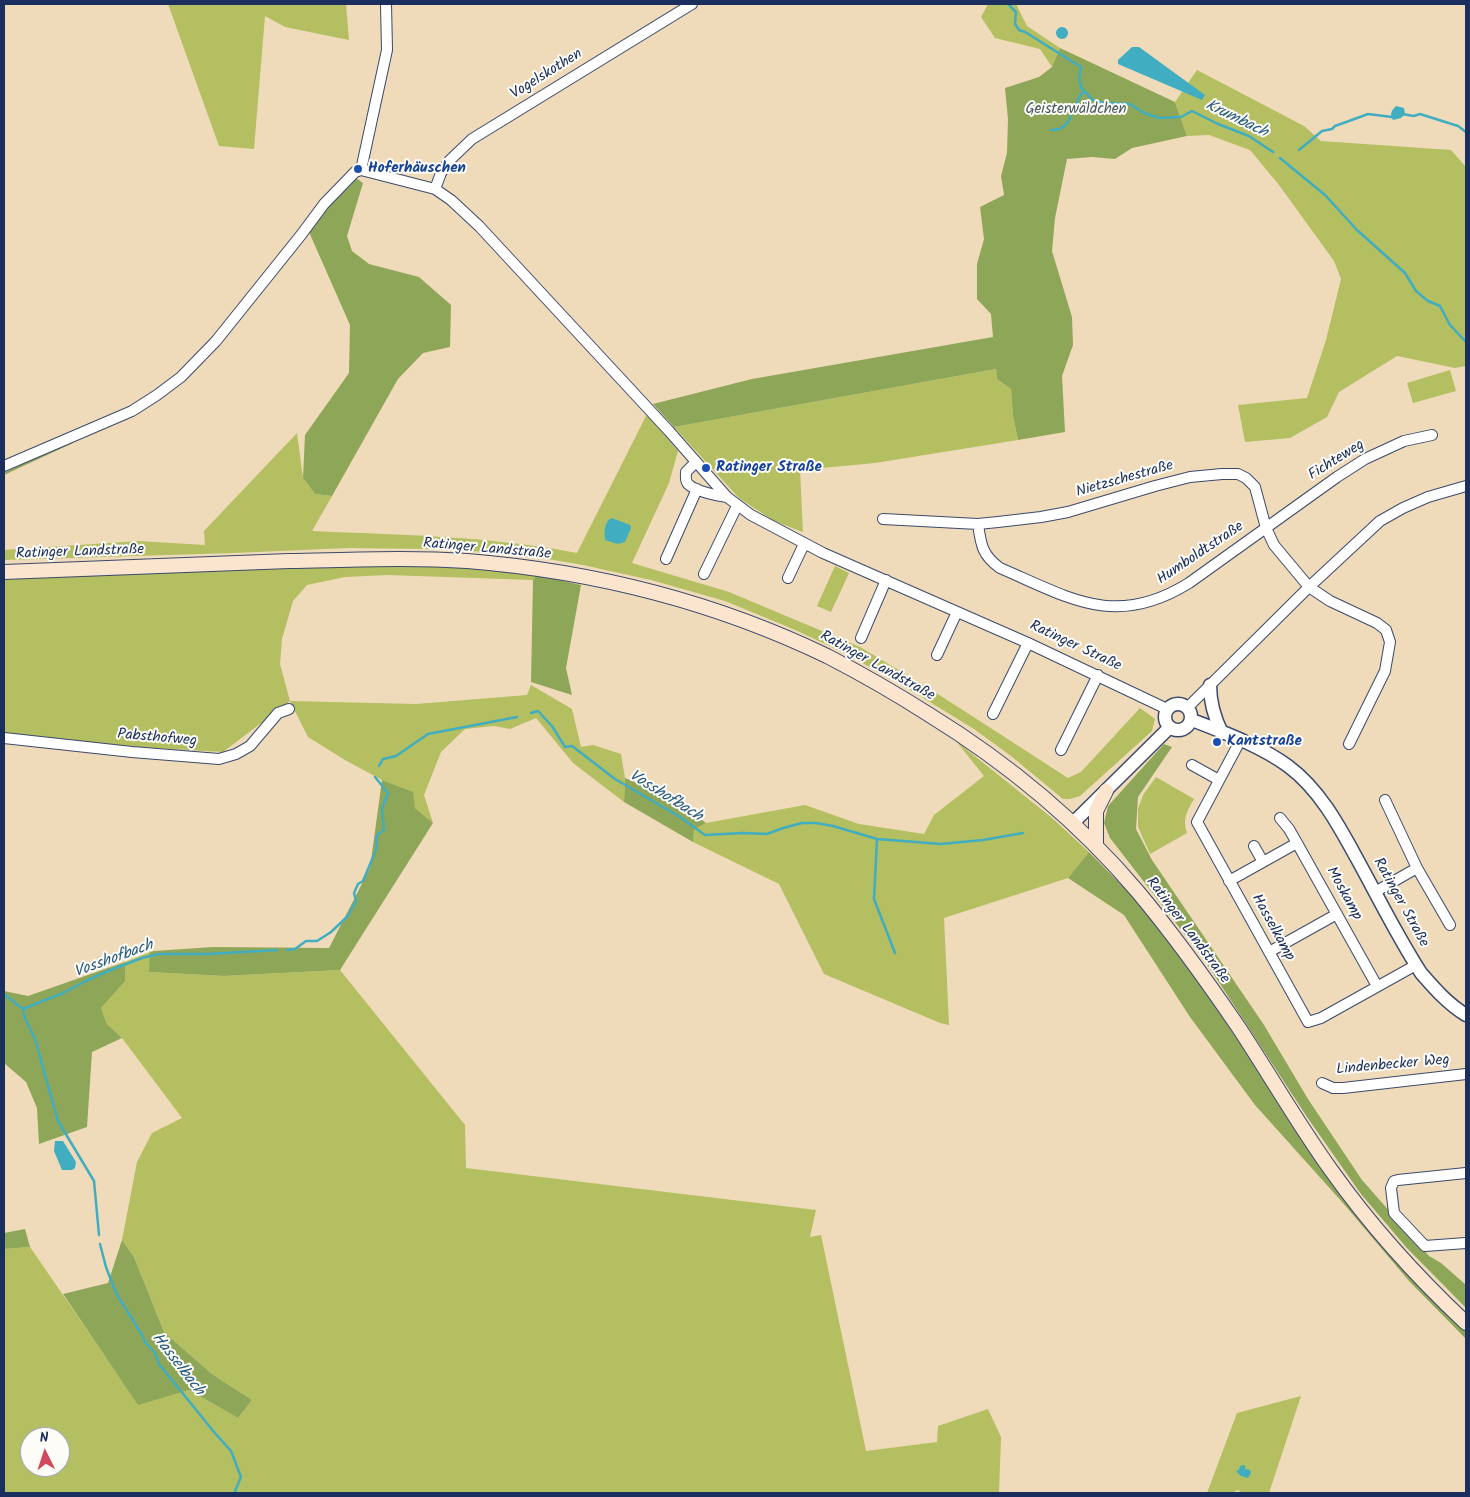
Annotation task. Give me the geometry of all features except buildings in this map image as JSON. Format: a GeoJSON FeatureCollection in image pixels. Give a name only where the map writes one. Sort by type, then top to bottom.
{"type":"FeatureCollection","features":[{"type":"Feature","properties":{"kind":"main road","name":"Ratinger Landstraße"},"geometry":{"type":"LineString","coordinates":[[4,572],[258,562],[401,559],[464,561],[512,566],[563,573],[636,588],[710,610],[800,644],[866,676],[970,740],[1017,775],[1073,823],[1135,888],[1199,971],[1354,1201],[1405,1261],[1466,1323]]}},
{"type":"Feature","properties":{"kind":"main road"},"geometry":{"type":"LineString","coordinates":[[1096,846],[1096,811],[1106,791]]}},
{"type":"Feature","properties":{"kind":"street"},"geometry":{"type":"LineString","coordinates":[[361,170],[387,50],[386,4]]}},
{"type":"Feature","properties":{"kind":"street","name":"Vogelskothen"},"geometry":{"type":"LineString","coordinates":[[435,189],[441,173],[450,160],[472,139],[692,4]]}},
{"type":"Feature","properties":{"kind":"street"},"geometry":{"type":"LineString","coordinates":[[4,466],[132,411],[181,377],[216,342],[324,204],[355,172],[361,170],[435,189]]}},
{"type":"Feature","properties":{"kind":"street","name":"Ratinger Straße"},"geometry":{"type":"LineString","coordinates":[[435,189],[451,200],[479,226],[737,506],[804,544],[1028,643],[1167,709]]}},
{"type":"Feature","properties":{"kind":"street","name":"Fichteweg"},"geometry":{"type":"LineString","coordinates":[[1266,528],[1365,459],[1404,441],[1432,435]]}},
{"type":"Feature","properties":{"kind":"street"},"geometry":{"type":"LineString","coordinates":[[666,559],[697,489],[688,484],[686,479],[686,472],[696,462]]}},
{"type":"Feature","properties":{"kind":"street","name":"Nietzschestraße"},"geometry":{"type":"LineString","coordinates":[[882,519],[978,524],[1041,517],[1068,512],[1176,480],[1190,477],[1238,474],[1246,478],[1255,487],[1266,528],[1274,545],[1309,587],[1330,602],[1377,623],[1386,630],[1390,642],[1385,671],[1349,744]]}},
{"type":"Feature","properties":{"kind":"street"},"geometry":{"type":"LineString","coordinates":[[1188,707],[1309,587],[1380,521],[1428,497],[1466,486]]}},
{"type":"Feature","properties":{"kind":"street","name":"Ratinger Straße"},"geometry":{"type":"LineString","coordinates":[[697,489],[727,497]]}},
{"type":"Feature","properties":{"kind":"street"},"geometry":{"type":"LineString","coordinates":[[704,574],[737,506]]}},
{"type":"Feature","properties":{"kind":"street","name":"Humboldtstraße"},"geometry":{"type":"LineString","coordinates":[[978,524],[980,544],[984,553],[990,561],[1000,568],[1073,600],[1091,605],[1115,607],[1142,604],[1174,593],[1266,528]]}},
{"type":"Feature","properties":{"kind":"street"},"geometry":{"type":"LineString","coordinates":[[788,578],[804,544]]}},
{"type":"Feature","properties":{"kind":"street"},"geometry":{"type":"LineString","coordinates":[[861,638],[886,580]]}},
{"type":"Feature","properties":{"kind":"street"},"geometry":{"type":"LineString","coordinates":[[937,655],[957,612]]}},
{"type":"Feature","properties":{"kind":"street"},"geometry":{"type":"LineString","coordinates":[[993,714],[1028,643]]}},
{"type":"Feature","properties":{"kind":"street"},"geometry":{"type":"LineString","coordinates":[[1061,750],[1098,676]]}},
{"type":"Feature","properties":{"kind":"street"},"geometry":{"type":"LineString","coordinates":[[1210,685],[1212,708],[1222,733]]}},
{"type":"Feature","properties":{"kind":"street"},"geometry":{"type":"LineString","coordinates":[[1176,703],[1184,704],[1188,707],[1192,714],[1189,726],[1182,730],[1170,727],[1165,720],[1167,709],[1176,703]]}},
{"type":"Feature","properties":{"kind":"street","name":"Pabsthofweg"},"geometry":{"type":"LineString","coordinates":[[4,738],[132,752],[218,758],[236,754],[250,746],[278,713],[289,710]]}},
{"type":"Feature","properties":{"kind":"street","name":"Ratinger Straße"},"geometry":{"type":"LineString","coordinates":[[1192,720],[1276,758],[1294,771],[1311,788],[1341,829],[1416,965],[1438,992],[1449,1003],[1466,1015]]}},
{"type":"Feature","properties":{"kind":"street"},"geometry":{"type":"LineString","coordinates":[[1073,823],[1170,727]]}},
{"type":"Feature","properties":{"kind":"street","name":"Hasselkamp"},"geometry":{"type":"LineString","coordinates":[[1240,741],[1197,822],[1297,1006],[1308,1022],[1321,1018],[1416,965]]}},
{"type":"Feature","properties":{"kind":"street"},"geometry":{"type":"LineString","coordinates":[[1192,765],[1219,780]]}},
{"type":"Feature","properties":{"kind":"street"},"geometry":{"type":"LineString","coordinates":[[1385,800],[1417,868],[1450,925]]}},
{"type":"Feature","properties":{"kind":"street","name":"Moskamp"},"geometry":{"type":"LineString","coordinates":[[1280,818],[1290,829],[1377,986]]}},
{"type":"Feature","properties":{"kind":"street"},"geometry":{"type":"LineString","coordinates":[[1229,881],[1298,843]]}},
{"type":"Feature","properties":{"kind":"street"},"geometry":{"type":"LineString","coordinates":[[1254,846],[1263,862]]}},
{"type":"Feature","properties":{"kind":"street"},"geometry":{"type":"LineString","coordinates":[[1375,892],[1417,868]]}},
{"type":"Feature","properties":{"kind":"street"},"geometry":{"type":"LineString","coordinates":[[1269,952],[1337,914]]}},
{"type":"Feature","properties":{"kind":"street","name":"Lindenbecker Weg"},"geometry":{"type":"LineString","coordinates":[[1322,1083],[1333,1088],[1343,1088],[1466,1074]]}},
{"type":"Feature","properties":{"kind":"street"},"geometry":{"type":"LineString","coordinates":[[1466,1173],[1398,1180],[1394,1182],[1391,1188],[1394,1212],[1425,1246],[1466,1243]]}},
{"type":"Feature","properties":{"kind":"green space"},"geometry":{"type":"Polygon","coordinates":[[[168,4],[346,4],[349,40],[285,27],[265,16],[254,149],[219,146],[168,4]]]}},
{"type":"Feature","properties":{"kind":"green space"},"geometry":{"type":"Polygon","coordinates":[[[988,4],[1016,4],[1027,26],[1060,48],[1052,67],[1040,49],[995,38],[981,17],[988,4]]]}},
{"type":"Feature","properties":{"kind":"green space","name":"Geisterwäldchen"},"geometry":{"type":"Polygon","coordinates":[[[1060,48],[1175,102],[1187,136],[1132,148],[1115,159],[1092,157],[1067,159],[1055,218],[1052,251],[1072,317],[1073,345],[1062,376],[1065,432],[1018,440],[1013,416],[1011,389],[997,379],[996,369],[674,427],[653,404],[752,379],[993,337],[991,314],[977,299],[977,264],[984,239],[980,207],[1004,195],[1001,176],[1007,153],[1008,119],[1005,88],[1039,77],[1052,67],[1060,48]]]}},
{"type":"Feature","properties":{"kind":"green space"},"geometry":{"type":"Polygon","coordinates":[[[1197,70],[1304,126],[1321,141],[1451,150],[1466,167],[1466,366],[1455,368],[1397,356],[1339,392],[1327,417],[1290,438],[1245,442],[1238,405],[1307,398],[1326,340],[1341,279],[1334,261],[1279,185],[1250,150],[1209,135],[1187,136],[1175,102],[1197,70]]]}},
{"type":"Feature","properties":{"kind":"green space"},"geometry":{"type":"Polygon","coordinates":[[[356,178],[363,183],[347,236],[352,251],[369,264],[419,277],[451,305],[450,347],[423,353],[398,379],[332,496],[315,494],[303,478],[305,435],[349,373],[350,325],[309,232],[330,203],[356,178]]]}},
{"type":"Feature","properties":{"kind":"green space"},"geometry":{"type":"Polygon","coordinates":[[[996,369],[997,379],[1011,389],[1013,416],[1018,440],[875,463],[800,470],[803,532],[774,521],[739,498],[674,427],[996,369]]]}},
{"type":"Feature","properties":{"kind":"green space"},"geometry":{"type":"Polygon","coordinates":[[[1450,370],[1456,391],[1413,403],[1407,383],[1450,370]]]}},
{"type":"Feature","properties":{"kind":"green space"},"geometry":{"type":"Polygon","coordinates":[[[647,414],[678,451],[669,483],[632,563],[729,592],[860,647],[927,687],[1068,778],[1081,772],[1140,708],[1155,719],[1152,731],[1080,796],[1063,799],[1011,756],[974,729],[894,680],[836,649],[725,601],[651,580],[548,559],[490,552],[349,548],[4,560],[4,550],[138,541],[205,545],[204,531],[297,433],[303,478],[315,494],[332,496],[312,531],[478,540],[544,547],[577,553],[647,414]]]}},
{"type":"Feature","properties":{"kind":"green space"},"geometry":{"type":"Polygon","coordinates":[[[69,442],[73,443],[4,475],[4,473],[69,442]]]}},
{"type":"Feature","properties":{"kind":"green space"},"geometry":{"type":"Polygon","coordinates":[[[397,565],[483,567],[537,575],[533,580],[388,575],[345,577],[307,585],[293,601],[282,639],[280,664],[290,701],[223,752],[118,746],[4,734],[4,578],[397,565]]]}},
{"type":"Feature","properties":{"kind":"green space"},"geometry":{"type":"Polygon","coordinates":[[[835,566],[849,573],[831,612],[817,606],[835,566]]]}},
{"type":"Feature","properties":{"kind":"green space"},"geometry":{"type":"Polygon","coordinates":[[[537,575],[581,585],[566,668],[572,695],[531,682],[533,580],[537,575]]]}},
{"type":"Feature","properties":{"kind":"green space"},"geometry":{"type":"Polygon","coordinates":[[[531,685],[572,709],[581,747],[593,745],[621,754],[625,778],[624,802],[573,763],[536,718],[510,729],[494,726],[465,729],[441,752],[424,795],[433,823],[415,808],[412,792],[382,780],[308,737],[290,701],[416,704],[527,695],[531,685]]]}},
{"type":"Feature","properties":{"kind":"green space"},"geometry":{"type":"Polygon","coordinates":[[[956,741],[1052,818],[1089,852],[1068,878],[944,918],[949,1025],[940,1023],[824,974],[779,884],[693,842],[694,830],[706,823],[805,805],[859,824],[924,834],[934,815],[984,776],[956,741]]]}},
{"type":"Feature","properties":{"kind":"green space"},"geometry":{"type":"Polygon","coordinates":[[[1164,744],[1172,747],[1138,797],[1136,829],[1152,860],[1264,1025],[1308,1099],[1362,1180],[1429,1256],[1441,1263],[1466,1285],[1466,1308],[1406,1247],[1361,1194],[1307,1117],[1203,958],[1110,838],[1104,823],[1108,806],[1164,744]]]}},
{"type":"Feature","properties":{"kind":"green space"},"geometry":{"type":"Polygon","coordinates":[[[1156,777],[1194,799],[1185,819],[1187,833],[1150,854],[1138,827],[1138,809],[1143,795],[1156,777]]]}},
{"type":"Feature","properties":{"kind":"green space"},"geometry":{"type":"Polygon","coordinates":[[[625,778],[673,798],[706,823],[694,830],[693,842],[624,802],[625,778]]]}},
{"type":"Feature","properties":{"kind":"green space"},"geometry":{"type":"Polygon","coordinates":[[[382,780],[413,792],[415,808],[433,823],[340,970],[224,976],[149,972],[150,952],[154,951],[213,947],[329,948],[370,868],[382,780]]]}},
{"type":"Feature","properties":{"kind":"green space"},"geometry":{"type":"Polygon","coordinates":[[[1089,852],[1147,911],[1191,971],[1323,1166],[1449,1315],[1466,1331],[1466,1339],[1409,1281],[1343,1203],[1255,1105],[1190,1017],[1124,915],[1068,878],[1089,852]]]}},
{"type":"Feature","properties":{"kind":"green space"},"geometry":{"type":"Polygon","coordinates":[[[150,952],[150,972],[224,976],[340,970],[465,1125],[466,1168],[816,1210],[810,1237],[821,1235],[866,1451],[937,1442],[938,1426],[988,1409],[1001,1437],[999,1493],[4,1493],[4,1249],[30,1247],[138,1404],[189,1390],[238,1418],[252,1400],[212,1374],[164,1332],[134,1257],[122,1240],[137,1162],[152,1133],[182,1118],[122,1038],[107,1024],[101,1008],[124,981],[125,962],[150,952]]]}},
{"type":"Feature","properties":{"kind":"green space"},"geometry":{"type":"Polygon","coordinates":[[[125,962],[125,981],[101,1008],[107,1024],[122,1038],[92,1052],[87,1127],[39,1144],[37,1108],[26,1082],[4,1063],[4,991],[28,996],[125,962]]]}},
{"type":"Feature","properties":{"kind":"green space"},"geometry":{"type":"Polygon","coordinates":[[[25,1229],[30,1247],[4,1249],[4,1233],[25,1229]]]}},
{"type":"Feature","properties":{"kind":"green space"},"geometry":{"type":"Polygon","coordinates":[[[122,1240],[134,1257],[164,1332],[212,1374],[252,1400],[238,1418],[189,1390],[138,1405],[63,1294],[108,1283],[122,1240]]]}},
{"type":"Feature","properties":{"kind":"green space"},"geometry":{"type":"Polygon","coordinates":[[[1301,1396],[1269,1493],[1240,1493],[1239,1490],[1234,1493],[1207,1493],[1237,1413],[1301,1396]]]}},
{"type":"Feature","properties":{"kind":"water"},"geometry":{"type":"Polygon","coordinates":[[[1060,27],[1064,27],[1068,33],[1064,39],[1060,39],[1056,35],[1056,31],[1060,27]]]}},
{"type":"Feature","properties":{"kind":"water"},"geometry":{"type":"Polygon","coordinates":[[[1132,47],[1139,47],[1205,95],[1202,100],[1118,64],[1118,60],[1132,47]]]}},
{"type":"Feature","properties":{"kind":"water"},"geometry":{"type":"Polygon","coordinates":[[[1396,106],[1404,108],[1405,114],[1401,118],[1393,120],[1391,112],[1396,106]]]}},
{"type":"Feature","properties":{"kind":"water"},"geometry":{"type":"Polygon","coordinates":[[[612,518],[630,525],[631,528],[625,542],[618,544],[605,540],[606,524],[612,518]]]}},
{"type":"Feature","properties":{"kind":"water"},"geometry":{"type":"Polygon","coordinates":[[[55,1141],[63,1141],[76,1162],[75,1168],[72,1170],[62,1170],[54,1151],[55,1141]]]}},
{"type":"Feature","properties":{"kind":"water"},"geometry":{"type":"Polygon","coordinates":[[[1245,1465],[1245,1469],[1250,1470],[1251,1473],[1248,1478],[1241,1476],[1236,1471],[1239,1470],[1240,1466],[1245,1465]]]}},
{"type":"Feature","properties":{"kind":"waterway","name":"Krumbach"},"geometry":{"type":"LineString","coordinates":[[1008,4],[1016,12],[1015,24],[1019,30],[1081,67],[1079,80],[1082,89],[1093,100],[1104,103],[1130,104],[1144,113],[1159,118],[1181,117],[1192,111],[1249,136],[1273,152]]}},
{"type":"Feature","properties":{"kind":"waterway"},"geometry":{"type":"LineString","coordinates":[[1051,130],[1059,129],[1068,122],[1080,95],[1084,91]]}},
{"type":"Feature","properties":{"kind":"waterway"},"geometry":{"type":"LineString","coordinates":[[1299,150],[1322,131],[1332,129],[1335,126],[1368,114],[1392,117]]}},
{"type":"Feature","properties":{"kind":"waterway"},"geometry":{"type":"LineString","coordinates":[[1402,114],[1414,116],[1420,114],[1458,126],[1466,132]]}},
{"type":"Feature","properties":{"kind":"waterway","name":"Krumbach"},"geometry":{"type":"LineString","coordinates":[[1280,158],[1325,195],[1357,230],[1405,273],[1416,291],[1428,301],[1440,306],[1450,325],[1466,342]]}},
{"type":"Feature","properties":{"kind":"waterway","name":"Vosshofbach"},"geometry":{"type":"LineString","coordinates":[[531,713],[538,711],[552,726],[565,747],[572,746],[615,779],[680,817],[705,835],[767,834],[802,823],[833,826],[877,839],[941,844],[983,840],[1023,833]]}},
{"type":"Feature","properties":{"kind":"waterway","name":"Vosshofbach"},"geometry":{"type":"LineString","coordinates":[[379,766],[383,759],[396,756],[428,734],[517,717]]}},
{"type":"Feature","properties":{"kind":"waterway","name":"Vosshofbach"},"geometry":{"type":"LineString","coordinates":[[287,950],[295,949],[306,941],[317,941],[331,932],[348,916],[356,901],[354,893],[358,884],[363,881],[376,850],[377,835],[384,830],[382,809],[388,793],[375,777]]}},
{"type":"Feature","properties":{"kind":"waterway"},"geometry":{"type":"LineString","coordinates":[[877,839],[874,899],[895,953]]}},
{"type":"Feature","properties":{"kind":"waterway","name":"Vosshofbach"},"geometry":{"type":"LineString","coordinates":[[23,1009],[63,993],[108,971],[142,958],[159,954],[207,954],[277,950]]}},
{"type":"Feature","properties":{"kind":"waterway","name":"Hasselbach"},"geometry":{"type":"LineString","coordinates":[[4,994],[23,1009],[35,1039],[58,1121],[94,1181],[99,1235]]}},
{"type":"Feature","properties":{"kind":"waterway","name":"Hasselbach"},"geometry":{"type":"LineString","coordinates":[[100,1244],[116,1293],[145,1342],[155,1353],[159,1364],[231,1451],[241,1477],[235,1491],[236,1493]]}},
{"type":"Feature","properties":{"kind":"place","name":"Hoferhäuschen"},"geometry":{"type":"Point","coordinates":[358,169]}},
{"type":"Feature","properties":{"kind":"place","name":"Ratinger Straße"},"geometry":{"type":"Point","coordinates":[706,468]}},
{"type":"Feature","properties":{"kind":"place","name":"Kantstraße"},"geometry":{"type":"Point","coordinates":[1217,742]}}]}
